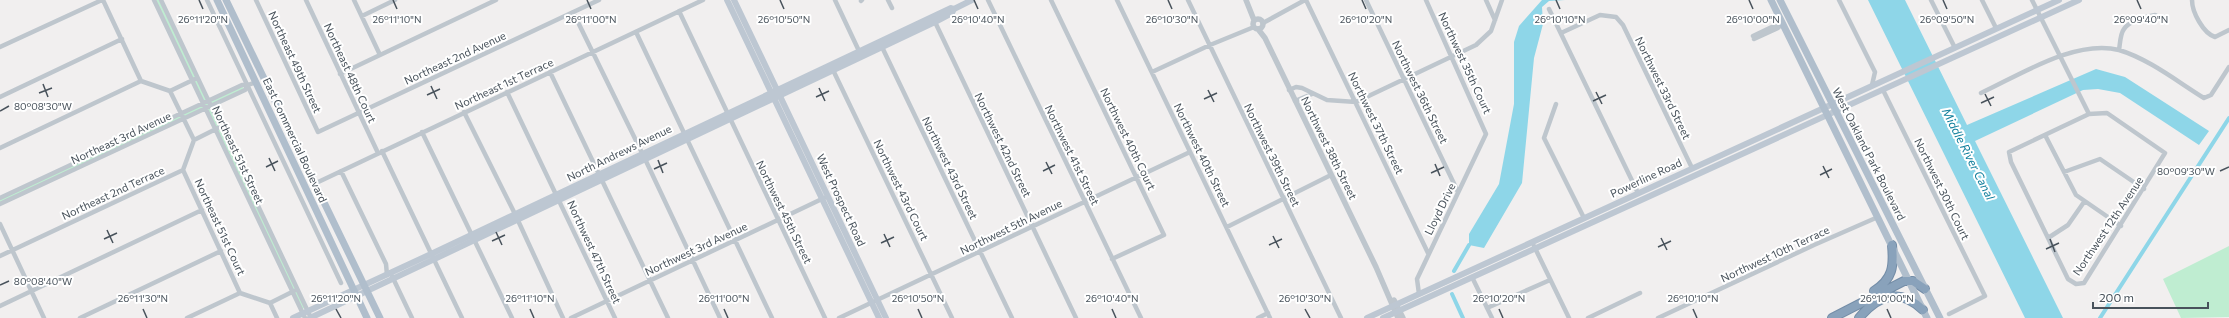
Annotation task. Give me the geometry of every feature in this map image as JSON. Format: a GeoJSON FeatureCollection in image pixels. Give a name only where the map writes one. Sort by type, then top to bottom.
{"type":"FeatureCollection","features":[{"type":"Feature","properties":{"kind":"highway"},"geometry":{"type":"LineString","coordinates":[[1843,312],[1880,287],[1889,279],[1893,264],[1892,244]]}},
{"type":"Feature","properties":{"kind":"highway"},"geometry":{"type":"LineString","coordinates":[[1832,318],[1900,283],[1909,280],[1924,289]]}},
{"type":"Feature","properties":{"kind":"highway"},"geometry":{"type":"LineString","coordinates":[[1859,318],[1875,304],[1894,296],[1910,299],[1925,314]]}},
{"type":"Feature","properties":{"kind":"main road","name":"East Commercial Boulevard"},"geometry":{"type":"LineString","coordinates":[[217,0],[367,318]]}},
{"type":"Feature","properties":{"kind":"main road"},"geometry":{"type":"LineString","coordinates":[[223,0],[232,20],[238,24]]}},
{"type":"Feature","properties":{"kind":"main road","name":"East Commercial Boulevard"},"geometry":{"type":"LineString","coordinates":[[226,0],[380,318]]}},
{"type":"Feature","properties":{"kind":"main road"},"geometry":{"type":"LineString","coordinates":[[726,0],[776,94]]}},
{"type":"Feature","properties":{"kind":"main road"},"geometry":{"type":"LineString","coordinates":[[734,0],[776,94]]}},
{"type":"Feature","properties":{"kind":"main road","name":"North Andrews Avenue"},"geometry":{"type":"LineString","coordinates":[[776,94],[859,51],[951,8],[954,9],[972,0]]}},
{"type":"Feature","properties":{"kind":"main road","name":"West Oakland Park Boulevard"},"geometry":{"type":"LineString","coordinates":[[1771,0],[1925,314]]}},
{"type":"Feature","properties":{"kind":"main road","name":"West Oakland Park Boulevard"},"geometry":{"type":"LineString","coordinates":[[1780,0],[1924,289],[1940,318]]}},
{"type":"Feature","properties":{"kind":"main road","name":"Powerline Road"},"geometry":{"type":"LineString","coordinates":[[1383,318],[1419,294],[2058,0]]}},
{"type":"Feature","properties":{"kind":"main road","name":"Powerline Road"},"geometry":{"type":"LineString","coordinates":[[1367,318],[1396,310],[1535,249],[2079,0]]}},
{"type":"Feature","properties":{"kind":"main road","name":"North Andrews Avenue"},"geometry":{"type":"LineString","coordinates":[[293,318],[355,293],[390,275],[475,240],[516,217],[686,135],[833,70],[935,22],[952,13],[954,9]]}},
{"type":"Feature","properties":{"kind":"main road"},"geometry":{"type":"LineString","coordinates":[[1781,21],[1794,27]]}},
{"type":"Feature","properties":{"kind":"main road"},"geometry":{"type":"LineString","coordinates":[[882,47],[885,39]]}},
{"type":"Feature","properties":{"kind":"main road"},"geometry":{"type":"LineString","coordinates":[[237,42],[242,45],[255,72],[263,76]]}},
{"type":"Feature","properties":{"kind":"main road"},"geometry":{"type":"LineString","coordinates":[[1940,64],[1954,48]]}},
{"type":"Feature","properties":{"kind":"main road"},"geometry":{"type":"LineString","coordinates":[[1883,90],[1889,79]]}},
{"type":"Feature","properties":{"kind":"main road"},"geometry":{"type":"LineString","coordinates":[[256,82],[263,86],[278,116],[283,119]]}},
{"type":"Feature","properties":{"kind":"main road","name":"West Prospect Road"},"geometry":{"type":"LineString","coordinates":[[776,94],[875,302],[886,318]]}},
{"type":"Feature","properties":{"kind":"main road"},"geometry":{"type":"LineString","coordinates":[[1730,160],[1730,154],[1734,149]]}},
{"type":"Feature","properties":{"kind":"main road"},"geometry":{"type":"LineString","coordinates":[[289,153],[295,155],[307,180],[314,184]]}},
{"type":"Feature","properties":{"kind":"main road"},"geometry":{"type":"LineString","coordinates":[[1712,168],[1725,153]]}},
{"type":"Feature","properties":{"kind":"main road"},"geometry":{"type":"LineString","coordinates":[[1642,200],[1644,194],[1651,186]]}},
{"type":"Feature","properties":{"kind":"main road"},"geometry":{"type":"LineString","coordinates":[[306,188],[312,191],[322,210],[328,213]]}},
{"type":"Feature","properties":{"kind":"main road"},"geometry":{"type":"LineString","coordinates":[[1627,207],[1638,193]]}},
{"type":"Feature","properties":{"kind":"main road","name":"North Andrews Avenue"},"geometry":{"type":"LineString","coordinates":[[432,257],[472,233],[516,217]]}},
{"type":"Feature","properties":{"kind":"main road"},"geometry":{"type":"LineString","coordinates":[[1878,217],[1892,224]]}},
{"type":"Feature","properties":{"kind":"main road","name":"North Andrews Avenue"},"geometry":{"type":"LineString","coordinates":[[311,318],[355,293]]}},
{"type":"Feature","properties":{"kind":"main road","name":"West Prospect Road"},"geometry":{"type":"LineString","coordinates":[[875,302],[879,318]]}},
{"type":"Feature","properties":{"kind":"street"},"geometry":{"type":"LineString","coordinates":[[0,48],[102,0],[141,81]]}},
{"type":"Feature","properties":{"kind":"street","name":"Northeast 51st Street"},"geometry":{"type":"LineString","coordinates":[[154,0],[195,79],[253,208],[295,290]]}},
{"type":"Feature","properties":{"kind":"street","name":"Northeast 51st Street"},"geometry":{"type":"LineString","coordinates":[[161,0],[195,79]]}},
{"type":"Feature","properties":{"kind":"street"},"geometry":{"type":"LineString","coordinates":[[207,0],[341,283]]}},
{"type":"Feature","properties":{"kind":"street","name":"Northeast 49th Street"},"geometry":{"type":"LineString","coordinates":[[256,0],[318,132]]}},
{"type":"Feature","properties":{"kind":"street","name":"Northeast 48th Court"},"geometry":{"type":"LineString","coordinates":[[306,0],[359,114],[380,152],[462,318]]}},
{"type":"Feature","properties":{"kind":"street"},"geometry":{"type":"LineString","coordinates":[[354,0],[380,55]]}},
{"type":"Feature","properties":{"kind":"street"},"geometry":{"type":"LineString","coordinates":[[362,16],[395,0]]}},
{"type":"Feature","properties":{"kind":"street"},"geometry":{"type":"LineString","coordinates":[[340,74],[496,0]]}},
{"type":"Feature","properties":{"kind":"street","name":"Northeast 2nd Avenue"},"geometry":{"type":"LineString","coordinates":[[318,132],[600,0]]}},
{"type":"Feature","properties":{"kind":"street","name":"Northeast 1st Terrace"},"geometry":{"type":"LineString","coordinates":[[314,184],[636,32],[679,11],[692,2],[703,0]]}},
{"type":"Feature","properties":{"kind":"street"},"geometry":{"type":"LineString","coordinates":[[835,0],[859,51]]}},
{"type":"Feature","properties":{"kind":"street"},"geometry":{"type":"LineString","coordinates":[[889,0],[892,8]]}},
{"type":"Feature","properties":{"kind":"street","name":"Northwest 41st Street"},"geometry":{"type":"LineString","coordinates":[[988,0],[1140,318]]}},
{"type":"Feature","properties":{"kind":"street","name":"Northwest 40th Court"},"geometry":{"type":"LineString","coordinates":[[1051,0],[1164,235],[1112,259]]}},
{"type":"Feature","properties":{"kind":"street","name":"Northwest 40th Street"},"geometry":{"type":"LineString","coordinates":[[1117,0],[1269,316]]}},
{"type":"Feature","properties":{"kind":"street","name":"Northwest 39th Street"},"geometry":{"type":"LineString","coordinates":[[1188,0],[1341,318]]}},
{"type":"Feature","properties":{"kind":"street","name":"Northwest 38th Street"},"geometry":{"type":"LineString","coordinates":[[1246,0],[1396,310],[1403,318]]}},
{"type":"Feature","properties":{"kind":"street"},"geometry":{"type":"LineString","coordinates":[[1152,72],[1258,24],[1306,0]]}},
{"type":"Feature","properties":{"kind":"street","name":"Northwest 37th Street"},"geometry":{"type":"LineString","coordinates":[[1306,0],[1428,253]]}},
{"type":"Feature","properties":{"kind":"street","name":"Northwest 36th Street"},"geometry":{"type":"LineString","coordinates":[[1366,0],[1458,192]]}},
{"type":"Feature","properties":{"kind":"street","name":"Northwest 35th Court"},"geometry":{"type":"LineString","coordinates":[[1426,0],[1453,57],[1486,134]]}},
{"type":"Feature","properties":{"kind":"street"},"geometry":{"type":"LineString","coordinates":[[1486,0],[1495,20]]}},
{"type":"Feature","properties":{"kind":"street"},"geometry":{"type":"LineString","coordinates":[[1289,90],[1296,87],[1302,88],[1327,100],[1356,102],[1476,45],[1491,31],[1502,0]]}},
{"type":"Feature","properties":{"kind":"street"},"geometry":{"type":"LineString","coordinates":[[1839,0],[1875,72],[1872,85]]}},
{"type":"Feature","properties":{"kind":"street"},"geometry":{"type":"LineString","coordinates":[[1931,0],[1954,48]]}},
{"type":"Feature","properties":{"kind":"street"},"geometry":{"type":"LineString","coordinates":[[1982,0],[1996,28]]}},
{"type":"Feature","properties":{"kind":"street"},"geometry":{"type":"LineString","coordinates":[[2032,0],[2089,114],[2009,152],[2011,162],[2048,238],[2068,225],[2084,202]]}},
{"type":"Feature","properties":{"kind":"street"},"geometry":{"type":"LineString","coordinates":[[2191,0],[2205,31],[2210,35],[2215,37],[2229,30]]}},
{"type":"Feature","properties":{"kind":"street"},"geometry":{"type":"LineString","coordinates":[[1549,10],[1638,193]]}},
{"type":"Feature","properties":{"kind":"street"},"geometry":{"type":"LineString","coordinates":[[160,13],[166,11]]}},
{"type":"Feature","properties":{"kind":"street","name":"Northwest 45th Street"},"geometry":{"type":"LineString","coordinates":[[679,11],[825,318]]}},
{"type":"Feature","properties":{"kind":"street"},"geometry":{"type":"LineString","coordinates":[[573,12],[644,156],[720,318]]}},
{"type":"Feature","properties":{"kind":"street","name":"Northwest 33rd Street"},"geometry":{"type":"LineString","coordinates":[[1561,33],[1600,15],[1616,17],[1623,25],[1692,168]]}},
{"type":"Feature","properties":{"kind":"street"},"geometry":{"type":"LineString","coordinates":[[2119,50],[2123,29],[2129,24],[2155,15],[2160,18]]}},
{"type":"Feature","properties":{"kind":"street"},"geometry":{"type":"LineString","coordinates":[[1754,37],[1781,21]]}},
{"type":"Feature","properties":{"kind":"street","name":"Northwest 42nd Street"},"geometry":{"type":"LineString","coordinates":[[935,22],[1076,318]]}},
{"type":"Feature","properties":{"kind":"street"},"geometry":{"type":"LineString","coordinates":[[636,32],[772,318]]}},
{"type":"Feature","properties":{"kind":"street"},"geometry":{"type":"LineString","coordinates":[[0,97],[122,40]]}},
{"type":"Feature","properties":{"kind":"street","name":"Northwest 43rd Street"},"geometry":{"type":"LineString","coordinates":[[882,47],[1012,318]]}},
{"type":"Feature","properties":{"kind":"street"},"geometry":{"type":"LineString","coordinates":[[1981,93],[2060,56],[2087,50],[2119,50],[2143,61],[2204,98],[2211,95],[2229,67]]}},
{"type":"Feature","properties":{"kind":"street","name":"Northwest 43rd Court"},"geometry":{"type":"LineString","coordinates":[[833,70],[952,318]]}},
{"type":"Feature","properties":{"kind":"street"},"geometry":{"type":"LineString","coordinates":[[550,72],[668,318]]}},
{"type":"Feature","properties":{"kind":"street"},"geometry":{"type":"LineString","coordinates":[[0,148],[141,81],[170,91],[195,79]]}},
{"type":"Feature","properties":{"kind":"street","name":"Northeast 3rd Avenue"},"geometry":{"type":"LineString","coordinates":[[0,198],[242,85],[248,85],[256,82]]}},
{"type":"Feature","properties":{"kind":"street","name":"Northeast 3rd Avenue"},"geometry":{"type":"LineString","coordinates":[[0,204],[245,90],[248,85]]}},
{"type":"Feature","properties":{"kind":"street","name":"Northwest 30th Court"},"geometry":{"type":"LineString","coordinates":[[1883,90],[1985,296],[1949,314]]}},
{"type":"Feature","properties":{"kind":"street"},"geometry":{"type":"LineString","coordinates":[[170,91],[194,140]]}},
{"type":"Feature","properties":{"kind":"street","name":"Northwest 47th Street"},"geometry":{"type":"LineString","coordinates":[[507,92],[615,318]]}},
{"type":"Feature","properties":{"kind":"street"},"geometry":{"type":"LineString","coordinates":[[1295,101],[1312,94]]}},
{"type":"Feature","properties":{"kind":"street"},"geometry":{"type":"LineString","coordinates":[[1556,104],[1544,138],[1584,218]]}},
{"type":"Feature","properties":{"kind":"street"},"geometry":{"type":"LineString","coordinates":[[464,112],[516,217],[563,318]]}},
{"type":"Feature","properties":{"kind":"street","name":"Northwest 12th Avenue"},"geometry":{"type":"LineString","coordinates":[[2048,238],[2068,279],[2076,284],[2084,283],[2121,226],[2165,153],[2106,113],[2089,114]]}},
{"type":"Feature","properties":{"kind":"street"},"geometry":{"type":"LineString","coordinates":[[183,170],[194,140],[218,128]]}},
{"type":"Feature","properties":{"kind":"street","name":"Northeast 51st Street"},"geometry":{"type":"LineString","coordinates":[[218,128],[259,206],[305,314],[311,318]]}},
{"type":"Feature","properties":{"kind":"street"},"geometry":{"type":"LineString","coordinates":[[422,132],[512,318]]}},
{"type":"Feature","properties":{"kind":"street","name":"Lloyd Drive"},"geometry":{"type":"LineString","coordinates":[[1419,294],[1417,279],[1428,253],[1486,134]]}},
{"type":"Feature","properties":{"kind":"street"},"geometry":{"type":"LineString","coordinates":[[2045,135],[2076,195],[2084,202],[2121,226]]}},
{"type":"Feature","properties":{"kind":"street","name":"Northwest 5th Avenue"},"geometry":{"type":"LineString","coordinates":[[840,318],[1190,152]]}},
{"type":"Feature","properties":{"kind":"street"},"geometry":{"type":"LineString","coordinates":[[86,158],[89,163]]}},
{"type":"Feature","properties":{"kind":"street"},"geometry":{"type":"LineString","coordinates":[[2064,172],[2100,159],[2144,189]]}},
{"type":"Feature","properties":{"kind":"street","name":"Northeast 51st Court"},"geometry":{"type":"LineString","coordinates":[[183,170],[240,293]]}},
{"type":"Feature","properties":{"kind":"street","name":"Northeast 2nd Terrace"},"geometry":{"type":"LineString","coordinates":[[0,256],[183,170]]}},
{"type":"Feature","properties":{"kind":"street"},"geometry":{"type":"LineString","coordinates":[[341,171],[412,318]]}},
{"type":"Feature","properties":{"kind":"street"},"geometry":{"type":"LineString","coordinates":[[1227,227],[1331,175]]}},
{"type":"Feature","properties":{"kind":"street"},"geometry":{"type":"LineString","coordinates":[[298,191],[306,188]]}},
{"type":"Feature","properties":{"kind":"street"},"geometry":{"type":"LineString","coordinates":[[18,189],[20,195]]}},
{"type":"Feature","properties":{"kind":"street","name":"Northwest 3rd Avenue"},"geometry":{"type":"LineString","coordinates":[[571,318],[825,198]]}},
{"type":"Feature","properties":{"kind":"street"},"geometry":{"type":"LineString","coordinates":[[253,208],[259,206]]}},
{"type":"Feature","properties":{"kind":"street"},"geometry":{"type":"LineString","coordinates":[[0,306],[202,210]]}},
{"type":"Feature","properties":{"kind":"street","name":"Northwest 10th Terrace"},"geometry":{"type":"LineString","coordinates":[[1658,318],[1814,245],[1878,217]]}},
{"type":"Feature","properties":{"kind":"street"},"geometry":{"type":"LineString","coordinates":[[0,224],[44,318]]}},
{"type":"Feature","properties":{"kind":"street"},"geometry":{"type":"LineString","coordinates":[[1532,241],[1569,318]]}},
{"type":"Feature","properties":{"kind":"street"},"geometry":{"type":"LineString","coordinates":[[80,318],[221,251]]}},
{"type":"Feature","properties":{"kind":"street"},"geometry":{"type":"LineString","coordinates":[[1472,277],[1492,318]]}},
{"type":"Feature","properties":{"kind":"street"},"geometry":{"type":"LineString","coordinates":[[1487,308],[1550,280]]}},
{"type":"Feature","properties":{"kind":"street"},"geometry":{"type":"LineString","coordinates":[[187,318],[240,293],[270,303],[295,290]]}},
{"type":"Feature","properties":{"kind":"street"},"geometry":{"type":"LineString","coordinates":[[1588,318],[1640,294]]}},
{"type":"Feature","properties":{"kind":"street"},"geometry":{"type":"LineString","coordinates":[[270,303],[277,318]]}},
{"type":"Feature","properties":{"kind":"street"},"geometry":{"type":"LineString","coordinates":[[1258,318],[1269,316]]}},
{"type":"Feature","properties":{"kind":"green space"},"geometry":{"type":"Polygon","coordinates":[[[156,0],[159,0],[208,102],[242,86],[244,89],[209,105],[305,308],[302,309],[206,107],[0,203],[0,199],[204,104],[156,0]]]}},
{"type":"Feature","properties":{"kind":"green space"},"geometry":{"type":"Polygon","coordinates":[[[2229,246],[2229,317],[2181,318],[2163,279],[2229,246]]]}},
{"type":"Feature","properties":{"kind":"water"},"geometry":{"type":"Polygon","coordinates":[[[1542,0],[1565,0],[1549,1],[1542,7],[1543,24],[1534,58],[1522,183],[1484,248],[1469,245],[1469,234],[1499,184],[1514,104],[1514,42],[1519,26],[1542,0]]]}},
{"type":"Feature","properties":{"kind":"water","name":"Middle River Canal"},"geometry":{"type":"Polygon","coordinates":[[[1868,0],[1905,0],[1967,125],[2096,69],[2125,77],[2209,131],[2199,145],[2120,93],[2098,89],[2083,90],[1975,141],[2063,318],[2025,318],[1868,0]]]}},
{"type":"Feature","properties":{"kind":"waterway"},"geometry":{"type":"LineString","coordinates":[[2100,318],[2229,118]]}},
{"type":"Feature","properties":{"kind":"waterway"},"geometry":{"type":"LineString","coordinates":[[1454,271],[1469,245]]}},
{"type":"Feature","properties":{"kind":"waterway"},"geometry":{"type":"LineString","coordinates":[[1452,294],[1463,318]]}}]}
